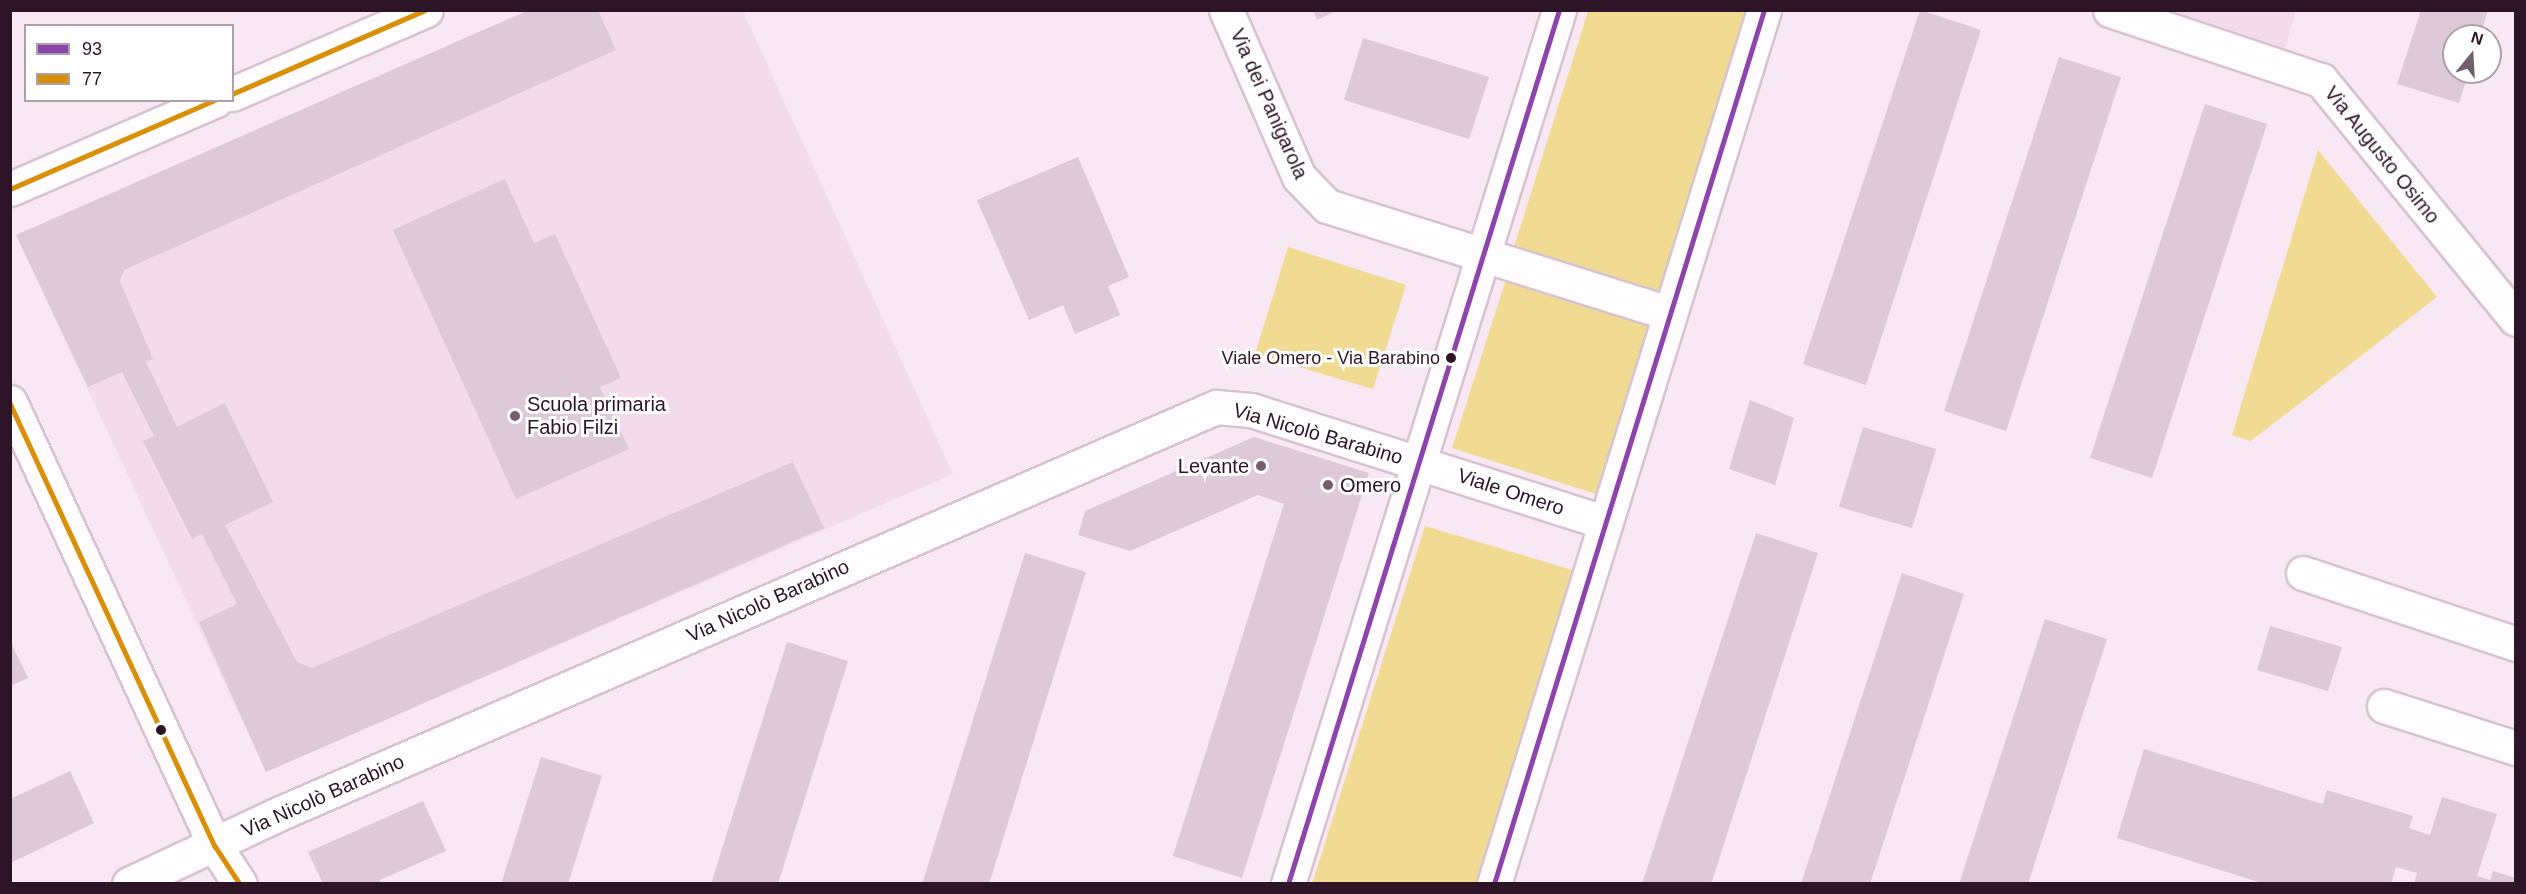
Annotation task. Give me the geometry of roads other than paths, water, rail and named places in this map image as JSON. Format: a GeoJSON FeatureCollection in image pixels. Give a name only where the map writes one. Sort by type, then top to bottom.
{"type":"FeatureCollection","features":[{"type":"Feature","properties":{"kind":"street"},"geometry":{"type":"LineString","coordinates":[[234,92],[426,10]]}},
{"type":"Feature","properties":{"kind":"street","name":"Via dei Panigarola"},"geometry":{"type":"LineString","coordinates":[[1226,10],[1299,177],[1312,194],[1342,213],[1482,256]]}},
{"type":"Feature","properties":{"kind":"street"},"geometry":{"type":"LineString","coordinates":[[1288,884],[1559,10]]}},
{"type":"Feature","properties":{"kind":"street"},"geometry":{"type":"LineString","coordinates":[[1494,884],[1764,10]]}},
{"type":"Feature","properties":{"kind":"street","name":"Via Augusto Osimo"},"geometry":{"type":"LineString","coordinates":[[2110,10],[2321,80],[2516,319]]}},
{"type":"Feature","properties":{"kind":"street"},"geometry":{"type":"LineString","coordinates":[[10,189],[211,102]]}},
{"type":"Feature","properties":{"kind":"street"},"geometry":{"type":"LineString","coordinates":[[1482,256],[1669,313]]}},
{"type":"Feature","properties":{"kind":"street"},"geometry":{"type":"LineString","coordinates":[[10,402],[215,846],[240,884]]}},
{"type":"Feature","properties":{"kind":"street","name":"Via Nicolò Barabino"},"geometry":{"type":"LineString","coordinates":[[129,884],[215,846],[276,815],[1205,410],[1251,410],[1418,462]]}},
{"type":"Feature","properties":{"kind":"street","name":"Viale Omero"},"geometry":{"type":"LineString","coordinates":[[1418,462],[1605,522]]}},
{"type":"Feature","properties":{"kind":"street"},"geometry":{"type":"LineString","coordinates":[[2304,573],[2516,644]]}},
{"type":"Feature","properties":{"kind":"street"},"geometry":{"type":"LineString","coordinates":[[2384,706],[2516,748]]}},
{"type":"Feature","properties":{"kind":"place","name":"Viale Omero - Via Barabino"},"geometry":{"type":"Point","coordinates":[1451,358]}},
{"type":"Feature","properties":{"kind":"place","name":"Scuola primaria Fabio Filzi"},"geometry":{"type":"Point","coordinates":[515,416]}},
{"type":"Feature","properties":{"kind":"place","name":"Levante"},"geometry":{"type":"Point","coordinates":[1261,466]}},
{"type":"Feature","properties":{"kind":"place","name":"Omero"},"geometry":{"type":"Point","coordinates":[1328,485]}}]}
